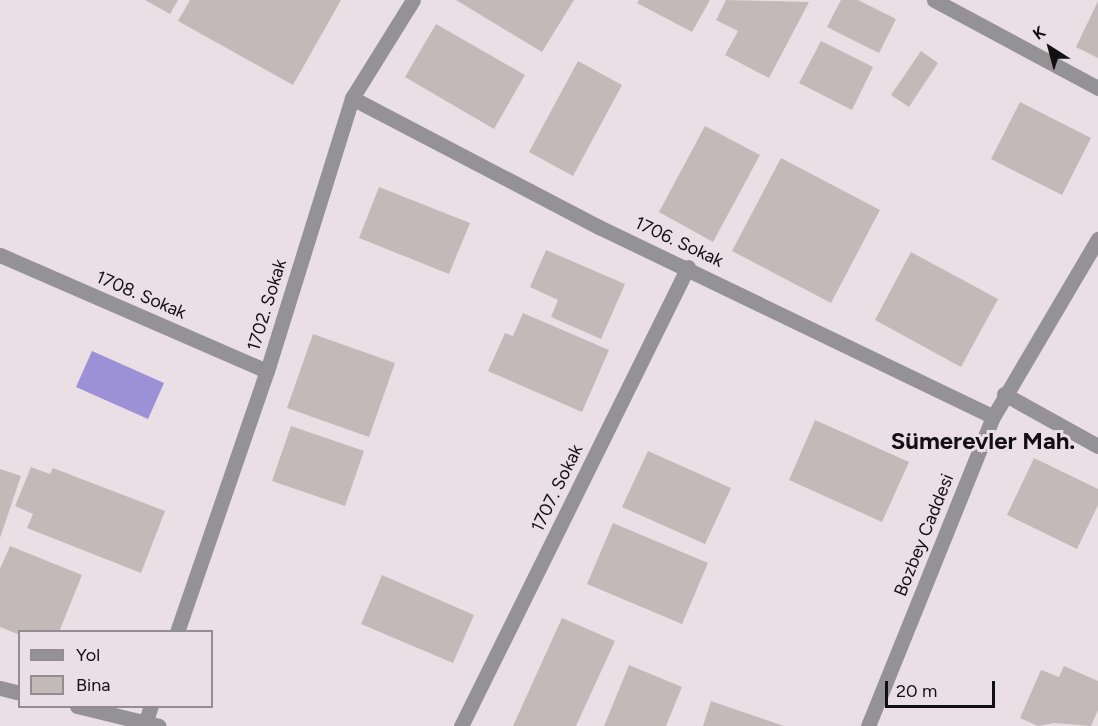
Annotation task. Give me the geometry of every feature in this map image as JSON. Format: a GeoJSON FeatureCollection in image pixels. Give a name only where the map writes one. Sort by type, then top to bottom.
{"type":"FeatureCollection","features":[{"type":"Feature","properties":{"kind":"street","name":"1702. Sokak"},"geometry":{"type":"LineString","coordinates":[[178,630],[267,371],[352,98],[413,0]]}},
{"type":"Feature","properties":{"kind":"street"},"geometry":{"type":"LineString","coordinates":[[934,0],[1098,88]]}},
{"type":"Feature","properties":{"kind":"street","name":"1706. Sokak"},"geometry":{"type":"LineString","coordinates":[[352,98],[598,227],[688,267],[993,417]]}},
{"type":"Feature","properties":{"kind":"street","name":"Bozbey Caddesi"},"geometry":{"type":"LineString","coordinates":[[868,726],[993,417],[1004,394],[1098,239]]}},
{"type":"Feature","properties":{"kind":"street","name":"1708. Sokak"},"geometry":{"type":"LineString","coordinates":[[0,255],[267,371]]}},
{"type":"Feature","properties":{"kind":"street","name":"1707. Sokak"},"geometry":{"type":"LineString","coordinates":[[461,726],[688,267]]}},
{"type":"Feature","properties":{"kind":"street"},"geometry":{"type":"LineString","coordinates":[[1004,394],[1098,446]]}},
{"type":"Feature","properties":{"kind":"street"},"geometry":{"type":"LineString","coordinates":[[0,688],[18,692]]}},
{"type":"Feature","properties":{"kind":"street"},"geometry":{"type":"LineString","coordinates":[[85,708],[150,725],[152,708]]}},
{"type":"Feature","properties":{"kind":"shaded area"},"geometry":{"type":"Polygon","coordinates":[[[92,351],[164,383],[148,419],[76,387],[92,351]]]}},
{"type":"Feature","properties":{"kind":"building"},"geometry":{"type":"Polygon","coordinates":[[[145,0],[178,0],[170,14],[145,0]]]}},
{"type":"Feature","properties":{"kind":"building"},"geometry":{"type":"Polygon","coordinates":[[[190,0],[341,0],[293,85],[178,21],[190,0]]]}},
{"type":"Feature","properties":{"kind":"building"},"geometry":{"type":"Polygon","coordinates":[[[456,0],[574,0],[542,52],[456,0]]]}},
{"type":"Feature","properties":{"kind":"building"},"geometry":{"type":"Polygon","coordinates":[[[639,0],[710,0],[692,32],[637,3],[639,0]]]}},
{"type":"Feature","properties":{"kind":"building"},"geometry":{"type":"Polygon","coordinates":[[[726,0],[809,2],[769,78],[725,55],[738,31],[716,20],[726,0]]]}},
{"type":"Feature","properties":{"kind":"building"},"geometry":{"type":"Polygon","coordinates":[[[841,0],[858,0],[896,19],[879,53],[827,27],[841,0]]]}},
{"type":"Feature","properties":{"kind":"building"},"geometry":{"type":"Polygon","coordinates":[[[1098,1],[1098,58],[1076,47],[1098,1]]]}},
{"type":"Feature","properties":{"kind":"building"},"geometry":{"type":"Polygon","coordinates":[[[436,24],[525,75],[494,129],[405,77],[436,24]]]}},
{"type":"Feature","properties":{"kind":"building"},"geometry":{"type":"Polygon","coordinates":[[[821,41],[873,67],[852,110],[799,83],[821,41]]]}},
{"type":"Feature","properties":{"kind":"building"},"geometry":{"type":"Polygon","coordinates":[[[921,51],[938,63],[909,107],[891,95],[921,51]]]}},
{"type":"Feature","properties":{"kind":"building"},"geometry":{"type":"Polygon","coordinates":[[[578,61],[622,85],[573,176],[529,152],[578,61]]]}},
{"type":"Feature","properties":{"kind":"building"},"geometry":{"type":"Polygon","coordinates":[[[1020,102],[1091,138],[1062,195],[991,159],[1020,102]]]}},
{"type":"Feature","properties":{"kind":"building"},"geometry":{"type":"Polygon","coordinates":[[[705,126],[760,155],[713,242],[659,212],[705,126]]]}},
{"type":"Feature","properties":{"kind":"building"},"geometry":{"type":"Polygon","coordinates":[[[781,158],[880,210],[831,303],[732,251],[781,158]]]}},
{"type":"Feature","properties":{"kind":"building"},"geometry":{"type":"Polygon","coordinates":[[[379,187],[470,223],[449,274],[359,238],[379,187]]]}},
{"type":"Feature","properties":{"kind":"building"},"geometry":{"type":"Polygon","coordinates":[[[546,250],[625,284],[601,339],[551,317],[558,300],[530,287],[546,250]]]}},
{"type":"Feature","properties":{"kind":"building"},"geometry":{"type":"Polygon","coordinates":[[[911,252],[998,299],[961,367],[875,320],[911,252]]]}},
{"type":"Feature","properties":{"kind":"building"},"geometry":{"type":"Polygon","coordinates":[[[523,313],[609,350],[582,412],[488,371],[505,333],[513,336],[523,313]]]}},
{"type":"Feature","properties":{"kind":"building"},"geometry":{"type":"Polygon","coordinates":[[[313,334],[395,363],[369,437],[287,408],[313,334]]]}},
{"type":"Feature","properties":{"kind":"building"},"geometry":{"type":"Polygon","coordinates":[[[815,420],[909,462],[882,522],[789,480],[815,420]]]}},
{"type":"Feature","properties":{"kind":"building"},"geometry":{"type":"Polygon","coordinates":[[[291,426],[364,451],[345,506],[272,481],[291,426]]]}},
{"type":"Feature","properties":{"kind":"building"},"geometry":{"type":"Polygon","coordinates":[[[648,451],[731,488],[705,544],[622,507],[648,451]]]}},
{"type":"Feature","properties":{"kind":"building"},"geometry":{"type":"Polygon","coordinates":[[[1034,458],[1098,489],[1098,505],[1077,549],[1007,515],[1034,458]]]}},
{"type":"Feature","properties":{"kind":"building"},"geometry":{"type":"Polygon","coordinates":[[[31,467],[50,474],[53,468],[165,511],[141,573],[27,528],[33,514],[15,506],[31,467]]]}},
{"type":"Feature","properties":{"kind":"building"},"geometry":{"type":"Polygon","coordinates":[[[0,469],[21,476],[0,538],[0,469]]]}},
{"type":"Feature","properties":{"kind":"building"},"geometry":{"type":"Polygon","coordinates":[[[613,523],[708,563],[682,624],[587,584],[613,523]]]}},
{"type":"Feature","properties":{"kind":"building"},"geometry":{"type":"Polygon","coordinates":[[[10,546],[82,575],[60,630],[18,630],[18,634],[0,627],[0,569],[10,546]]]}},
{"type":"Feature","properties":{"kind":"building"},"geometry":{"type":"Polygon","coordinates":[[[382,575],[474,615],[453,663],[361,624],[382,575]]]}},
{"type":"Feature","properties":{"kind":"building"},"geometry":{"type":"Polygon","coordinates":[[[562,618],[615,641],[576,726],[513,726],[562,618]]]}},
{"type":"Feature","properties":{"kind":"building"},"geometry":{"type":"Polygon","coordinates":[[[629,665],[682,687],[666,726],[604,726],[629,665]]]}},
{"type":"Feature","properties":{"kind":"building"},"geometry":{"type":"Polygon","coordinates":[[[1064,666],[1098,681],[1098,710],[1091,726],[1054,723],[1038,726],[1020,718],[1041,670],[1059,677],[1064,666]]]}},
{"type":"Feature","properties":{"kind":"building"},"geometry":{"type":"Polygon","coordinates":[[[711,701],[784,726],[703,726],[711,701]]]}},
{"type":"Feature","properties":{"kind":"district","name":"Sümerevler Mah."},"geometry":{"type":"Point","coordinates":[983,441]}}]}
